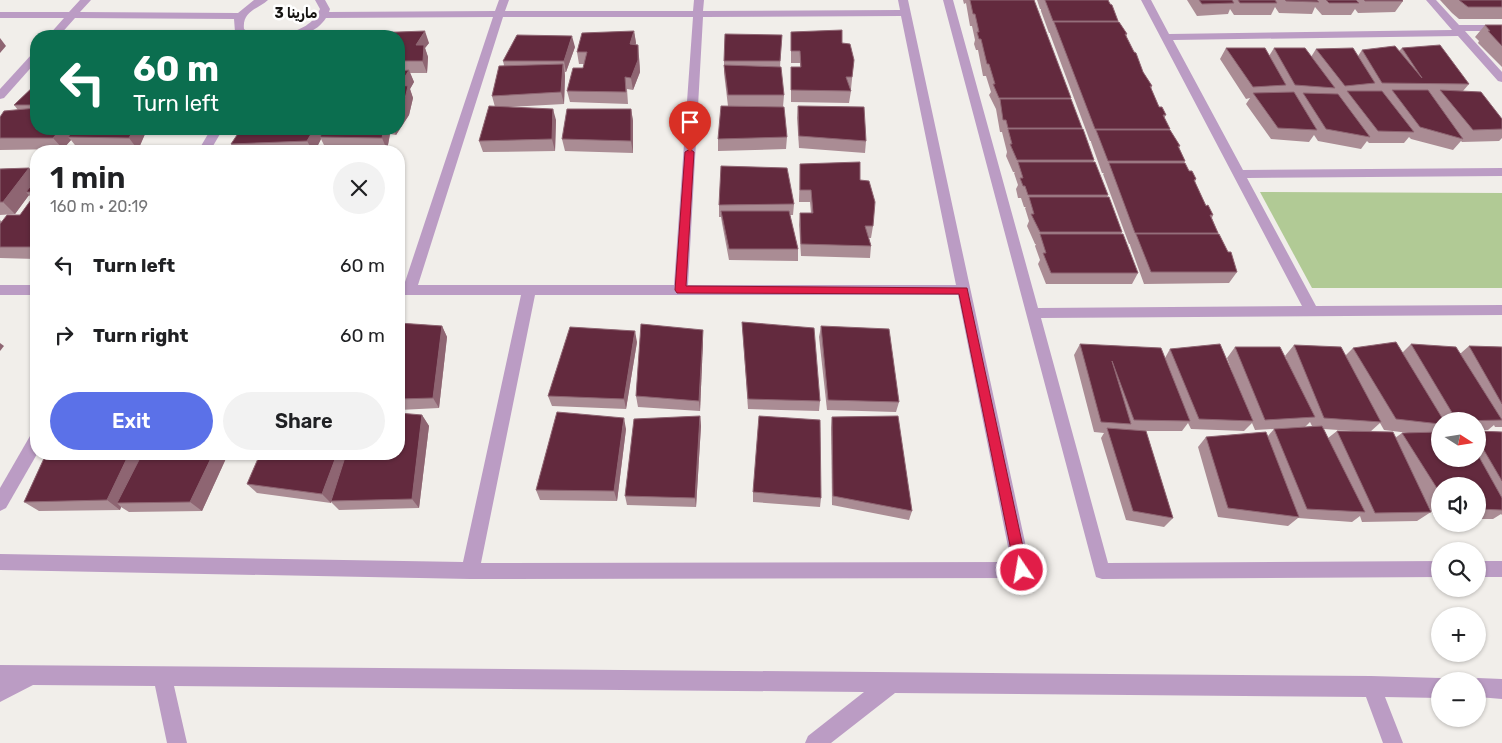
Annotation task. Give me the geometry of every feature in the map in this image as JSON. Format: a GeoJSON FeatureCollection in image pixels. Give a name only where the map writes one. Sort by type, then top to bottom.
{"type":"FeatureCollection","features":[{"type":"Feature","properties":{"kind":"street"},"geometry":{"type":"LineString","coordinates":[[59,30],[86,0]]}},
{"type":"Feature","properties":{"kind":"street"},"geometry":{"type":"LineString","coordinates":[[239,30],[237,23],[240,16],[247,9],[263,0]]}},
{"type":"Feature","properties":{"kind":"street"},"geometry":{"type":"LineString","coordinates":[[305,30],[324,15],[325,8],[320,0]]}},
{"type":"Feature","properties":{"kind":"street"},"geometry":{"type":"LineString","coordinates":[[405,287],[504,0]]}},
{"type":"Feature","properties":{"kind":"street"},"geometry":{"type":"LineString","coordinates":[[680,290],[699,0]]}},
{"type":"Feature","properties":{"kind":"street"},"geometry":{"type":"LineString","coordinates":[[948,0],[1102,571],[1431,570]]}},
{"type":"Feature","properties":{"kind":"street"},"geometry":{"type":"LineString","coordinates":[[1146,0],[1312,311]]}},
{"type":"Feature","properties":{"kind":"street"},"geometry":{"type":"LineString","coordinates":[[1431,0],[1502,79]]}},
{"type":"Feature","properties":{"kind":"street"},"geometry":{"type":"LineString","coordinates":[[0,562],[470,571],[1022,570],[904,7],[698,14],[324,15]]}},
{"type":"Feature","properties":{"kind":"street"},"geometry":{"type":"LineString","coordinates":[[0,15],[240,16]]}},
{"type":"Feature","properties":{"kind":"street"},"geometry":{"type":"LineString","coordinates":[[1166,37],[1502,28]]}},
{"type":"Feature","properties":{"kind":"street"},"geometry":{"type":"LineString","coordinates":[[0,96],[30,63]]}},
{"type":"Feature","properties":{"kind":"street"},"geometry":{"type":"LineString","coordinates":[[1239,174],[1502,172]]}},
{"type":"Feature","properties":{"kind":"street"},"geometry":{"type":"LineString","coordinates":[[0,290],[30,290]]}},
{"type":"Feature","properties":{"kind":"street"},"geometry":{"type":"LineString","coordinates":[[405,290],[963,290]]}},
{"type":"Feature","properties":{"kind":"street"},"geometry":{"type":"LineString","coordinates":[[470,571],[529,290]]}},
{"type":"Feature","properties":{"kind":"street"},"geometry":{"type":"LineString","coordinates":[[1032,313],[1502,310]]}},
{"type":"Feature","properties":{"kind":"street"},"geometry":{"type":"LineString","coordinates":[[0,503],[30,450]]}},
{"type":"Feature","properties":{"kind":"street"},"geometry":{"type":"LineString","coordinates":[[1486,569],[1502,569]]}},
{"type":"Feature","properties":{"kind":"street"},"geometry":{"type":"LineString","coordinates":[[0,675],[1431,688]]}},
{"type":"Feature","properties":{"kind":"street"},"geometry":{"type":"LineString","coordinates":[[0,692],[32,675]]}},
{"type":"Feature","properties":{"kind":"street"},"geometry":{"type":"LineString","coordinates":[[162,676],[177,743]]}},
{"type":"Feature","properties":{"kind":"street"},"geometry":{"type":"LineString","coordinates":[[816,743],[893,682]]}},
{"type":"Feature","properties":{"kind":"street"},"geometry":{"type":"LineString","coordinates":[[1371,686],[1393,743]]}},
{"type":"Feature","properties":{"kind":"street"},"geometry":{"type":"LineString","coordinates":[[1486,688],[1502,689]]}},
{"type":"Feature","properties":{"kind":"green space"},"geometry":{"type":"Polygon","coordinates":[[[1260,192],[1502,193],[1502,288],[1312,288],[1260,192]]]}},
{"type":"Feature","properties":{"kind":"building"},"geometry":{"type":"Polygon","coordinates":[[[970,0],[1034,0],[1071,98],[999,98],[993,84],[995,84],[989,64],[987,64],[981,39],[979,39],[975,14],[973,14],[970,0]]]}},
{"type":"Feature","properties":{"kind":"building"},"geometry":{"type":"Polygon","coordinates":[[[1045,0],[1108,0],[1118,21],[1053,21],[1045,0]]]}},
{"type":"Feature","properties":{"kind":"building"},"geometry":{"type":"Polygon","coordinates":[[[1199,0],[1232,0],[1234,3],[1202,4],[1199,0]]]}},
{"type":"Feature","properties":{"kind":"building"},"geometry":{"type":"Polygon","coordinates":[[[1238,0],[1275,0],[1277,3],[1240,3],[1238,0]]]}},
{"type":"Feature","properties":{"kind":"building"},"geometry":{"type":"Polygon","coordinates":[[[1317,0],[1319,2],[1286,1],[1317,0]]]}},
{"type":"Feature","properties":{"kind":"building"},"geometry":{"type":"Polygon","coordinates":[[[1326,0],[1356,0],[1359,3],[1329,3],[1326,0]]]}},
{"type":"Feature","properties":{"kind":"building"},"geometry":{"type":"Polygon","coordinates":[[[1402,0],[1403,1],[1365,1],[1402,0]]]}},
{"type":"Feature","properties":{"kind":"building"},"geometry":{"type":"Polygon","coordinates":[[[1459,0],[1502,0],[1502,7],[1468,7],[1459,0]]]}},
{"type":"Feature","properties":{"kind":"building"},"geometry":{"type":"Polygon","coordinates":[[[1054,22],[1119,22],[1127,34],[1125,34],[1136,53],[1143,72],[1152,86],[1150,86],[1159,107],[1162,107],[1166,115],[1163,115],[1170,129],[1095,129],[1054,22]]]}},
{"type":"Feature","properties":{"kind":"building"},"geometry":{"type":"Polygon","coordinates":[[[1485,25],[1502,25],[1502,46],[1488,31],[1490,31],[1485,25]]]}},
{"type":"Feature","properties":{"kind":"building"},"geometry":{"type":"Polygon","coordinates":[[[842,30],[842,43],[850,44],[854,60],[852,77],[846,77],[851,91],[791,90],[791,67],[801,67],[800,51],[791,51],[791,32],[842,30]]]}},
{"type":"Feature","properties":{"kind":"building"},"geometry":{"type":"Polygon","coordinates":[[[425,31],[416,45],[424,45],[423,61],[405,61],[405,32],[425,31]]]}},
{"type":"Feature","properties":{"kind":"building"},"geometry":{"type":"Polygon","coordinates":[[[634,31],[630,44],[638,45],[638,60],[631,78],[625,77],[626,92],[567,91],[573,68],[583,68],[587,52],[577,52],[582,33],[634,31]]]}},
{"type":"Feature","properties":{"kind":"building"},"geometry":{"type":"Polygon","coordinates":[[[725,34],[782,35],[780,61],[724,61],[725,34]]]}},
{"type":"Feature","properties":{"kind":"building"},"geometry":{"type":"Polygon","coordinates":[[[517,35],[572,36],[564,61],[503,61],[517,35]]]}},
{"type":"Feature","properties":{"kind":"building"},"geometry":{"type":"Polygon","coordinates":[[[1440,45],[1469,84],[1382,83],[1362,50],[1395,46],[1422,78],[1402,48],[1440,45]]]}},
{"type":"Feature","properties":{"kind":"building"},"geometry":{"type":"Polygon","coordinates":[[[1226,48],[1265,48],[1286,85],[1253,87],[1226,48]]]}},
{"type":"Feature","properties":{"kind":"building"},"geometry":{"type":"Polygon","coordinates":[[[1274,48],[1305,48],[1335,88],[1295,85],[1274,48]]]}},
{"type":"Feature","properties":{"kind":"building"},"geometry":{"type":"Polygon","coordinates":[[[1353,48],[1375,83],[1345,86],[1316,49],[1353,48]]]}},
{"type":"Feature","properties":{"kind":"building"},"geometry":{"type":"Polygon","coordinates":[[[563,64],[561,92],[492,96],[499,66],[563,64]]]}},
{"type":"Feature","properties":{"kind":"building"},"geometry":{"type":"Polygon","coordinates":[[[724,65],[781,67],[784,95],[728,95],[724,65]]]}},
{"type":"Feature","properties":{"kind":"building"},"geometry":{"type":"Polygon","coordinates":[[[405,86],[408,86],[405,99],[405,86]]]}},
{"type":"Feature","properties":{"kind":"building"},"geometry":{"type":"Polygon","coordinates":[[[30,90],[30,105],[14,105],[30,90]]]}},
{"type":"Feature","properties":{"kind":"building"},"geometry":{"type":"Polygon","coordinates":[[[1392,90],[1428,90],[1463,139],[1420,127],[1392,90]]]}},
{"type":"Feature","properties":{"kind":"building"},"geometry":{"type":"Polygon","coordinates":[[[1440,90],[1481,92],[1502,119],[1502,129],[1473,130],[1440,90]]]}},
{"type":"Feature","properties":{"kind":"building"},"geometry":{"type":"Polygon","coordinates":[[[1347,91],[1382,91],[1414,132],[1378,131],[1347,91]]]}},
{"type":"Feature","properties":{"kind":"building"},"geometry":{"type":"Polygon","coordinates":[[[1294,92],[1317,130],[1278,128],[1253,93],[1294,92]]]}},
{"type":"Feature","properties":{"kind":"building"},"geometry":{"type":"Polygon","coordinates":[[[1303,93],[1338,94],[1370,137],[1326,129],[1303,93]]]}},
{"type":"Feature","properties":{"kind":"building"},"geometry":{"type":"Polygon","coordinates":[[[1000,99],[1071,99],[1082,128],[1008,128],[1006,120],[1003,120],[1000,99]]]}},
{"type":"Feature","properties":{"kind":"building"},"geometry":{"type":"Polygon","coordinates":[[[489,106],[553,109],[552,139],[479,141],[489,106]]]}},
{"type":"Feature","properties":{"kind":"building"},"geometry":{"type":"Polygon","coordinates":[[[721,106],[784,107],[787,137],[718,139],[721,106]]]}},
{"type":"Feature","properties":{"kind":"building"},"geometry":{"type":"Polygon","coordinates":[[[798,106],[864,107],[866,141],[799,136],[798,106]]]}},
{"type":"Feature","properties":{"kind":"building"},"geometry":{"type":"Polygon","coordinates":[[[30,109],[30,135],[56,135],[53,138],[0,138],[0,117],[4,111],[30,109]]]}},
{"type":"Feature","properties":{"kind":"building"},"geometry":{"type":"Polygon","coordinates":[[[567,109],[631,109],[631,141],[562,139],[567,109]]]}},
{"type":"Feature","properties":{"kind":"building"},"geometry":{"type":"Polygon","coordinates":[[[1008,129],[1083,129],[1094,160],[1017,160],[1010,144],[1012,144],[1008,129]]]}},
{"type":"Feature","properties":{"kind":"building"},"geometry":{"type":"Polygon","coordinates":[[[1096,130],[1170,130],[1180,146],[1178,146],[1185,161],[1108,161],[1096,130]]]}},
{"type":"Feature","properties":{"kind":"building"},"geometry":{"type":"Polygon","coordinates":[[[70,135],[131,135],[129,138],[68,137],[70,135]]]}},
{"type":"Feature","properties":{"kind":"building"},"geometry":{"type":"Polygon","coordinates":[[[237,135],[310,135],[307,141],[231,144],[237,135]]]}},
{"type":"Feature","properties":{"kind":"building"},"geometry":{"type":"Polygon","coordinates":[[[321,135],[383,135],[382,138],[320,137],[321,135]]]}},
{"type":"Feature","properties":{"kind":"building"},"geometry":{"type":"Polygon","coordinates":[[[860,162],[860,180],[869,181],[875,202],[873,226],[865,226],[871,246],[801,244],[800,213],[813,213],[811,190],[800,190],[800,164],[860,162]]]}},
{"type":"Feature","properties":{"kind":"building"},"geometry":{"type":"Polygon","coordinates":[[[1018,162],[1095,162],[1108,195],[1028,195],[1020,178],[1023,178],[1018,162]]]}},
{"type":"Feature","properties":{"kind":"building"},"geometry":{"type":"Polygon","coordinates":[[[1109,163],[1185,163],[1189,171],[1192,171],[1206,206],[1208,205],[1213,215],[1210,215],[1218,233],[1135,233],[1109,163]]]}},
{"type":"Feature","properties":{"kind":"building"},"geometry":{"type":"Polygon","coordinates":[[[721,166],[787,168],[794,204],[719,205],[721,166]]]}},
{"type":"Feature","properties":{"kind":"building"},"geometry":{"type":"Polygon","coordinates":[[[29,168],[3,202],[0,202],[0,169],[29,168]]]}},
{"type":"Feature","properties":{"kind":"building"},"geometry":{"type":"Polygon","coordinates":[[[1029,197],[1109,197],[1122,232],[1040,232],[1031,214],[1034,214],[1029,197]]]}},
{"type":"Feature","properties":{"kind":"building"},"geometry":{"type":"Polygon","coordinates":[[[30,201],[30,247],[0,247],[0,224],[7,215],[20,215],[30,201]]]}},
{"type":"Feature","properties":{"kind":"building"},"geometry":{"type":"Polygon","coordinates":[[[721,211],[789,211],[798,249],[729,249],[721,211]]]}},
{"type":"Feature","properties":{"kind":"building"},"geometry":{"type":"Polygon","coordinates":[[[1040,234],[1123,234],[1138,273],[1051,273],[1043,253],[1046,253],[1040,234]]]}},
{"type":"Feature","properties":{"kind":"building"},"geometry":{"type":"Polygon","coordinates":[[[1136,234],[1219,234],[1228,252],[1231,252],[1237,272],[1151,272],[1136,234]]]}},
{"type":"Feature","properties":{"kind":"building"},"geometry":{"type":"Polygon","coordinates":[[[742,322],[814,328],[820,401],[748,399],[742,322]]]}},
{"type":"Feature","properties":{"kind":"building"},"geometry":{"type":"Polygon","coordinates":[[[405,323],[442,326],[433,398],[405,399],[405,323]]]}},
{"type":"Feature","properties":{"kind":"building"},"geometry":{"type":"Polygon","coordinates":[[[641,324],[703,330],[699,401],[636,396],[641,324]]]}},
{"type":"Feature","properties":{"kind":"building"},"geometry":{"type":"Polygon","coordinates":[[[821,326],[889,329],[899,402],[828,400],[821,326]]]}},
{"type":"Feature","properties":{"kind":"building"},"geometry":{"type":"Polygon","coordinates":[[[570,327],[635,331],[624,399],[548,396],[570,327]]]}},
{"type":"Feature","properties":{"kind":"building"},"geometry":{"type":"Polygon","coordinates":[[[1396,342],[1439,412],[1431,412],[1431,423],[1396,419],[1353,348],[1396,342]]]}},
{"type":"Feature","properties":{"kind":"building"},"geometry":{"type":"Polygon","coordinates":[[[1080,344],[1161,348],[1190,421],[1134,420],[1112,361],[1131,424],[1101,422],[1080,344]]]}},
{"type":"Feature","properties":{"kind":"building"},"geometry":{"type":"Polygon","coordinates":[[[1220,344],[1253,421],[1199,419],[1170,349],[1220,344]]]}},
{"type":"Feature","properties":{"kind":"building"},"geometry":{"type":"Polygon","coordinates":[[[1411,344],[1456,347],[1502,420],[1486,420],[1486,412],[1452,412],[1411,344]]]}},
{"type":"Feature","properties":{"kind":"building"},"geometry":{"type":"Polygon","coordinates":[[[1294,345],[1341,347],[1381,422],[1324,418],[1294,345]]]}},
{"type":"Feature","properties":{"kind":"building"},"geometry":{"type":"Polygon","coordinates":[[[1469,346],[1502,347],[1502,404],[1469,346]]]}},
{"type":"Feature","properties":{"kind":"building"},"geometry":{"type":"Polygon","coordinates":[[[1235,347],[1280,347],[1315,417],[1265,420],[1235,347]]]}},
{"type":"Feature","properties":{"kind":"building"},"geometry":{"type":"Polygon","coordinates":[[[557,412],[624,418],[614,491],[536,490],[557,412]]]}},
{"type":"Feature","properties":{"kind":"building"},"geometry":{"type":"Polygon","coordinates":[[[405,414],[422,415],[412,499],[331,501],[344,460],[405,460],[405,414]]]}},
{"type":"Feature","properties":{"kind":"building"},"geometry":{"type":"Polygon","coordinates":[[[700,416],[695,498],[625,496],[634,419],[700,416]]]}},
{"type":"Feature","properties":{"kind":"building"},"geometry":{"type":"Polygon","coordinates":[[[759,416],[820,420],[821,498],[753,492],[759,416]]]}},
{"type":"Feature","properties":{"kind":"building"},"geometry":{"type":"Polygon","coordinates":[[[898,416],[912,511],[833,496],[832,417],[898,416]]]}},
{"type":"Feature","properties":{"kind":"building"},"geometry":{"type":"Polygon","coordinates":[[[1322,426],[1365,512],[1307,509],[1274,429],[1322,426]]]}},
{"type":"Feature","properties":{"kind":"building"},"geometry":{"type":"Polygon","coordinates":[[[1107,428],[1146,431],[1173,518],[1133,511],[1107,428]]]}},
{"type":"Feature","properties":{"kind":"building"},"geometry":{"type":"Polygon","coordinates":[[[1337,431],[1393,432],[1431,512],[1375,513],[1337,431]]]}},
{"type":"Feature","properties":{"kind":"building"},"geometry":{"type":"Polygon","coordinates":[[[1486,431],[1502,432],[1502,481],[1486,454],[1486,431]]]}},
{"type":"Feature","properties":{"kind":"building"},"geometry":{"type":"Polygon","coordinates":[[[1266,432],[1299,517],[1228,508],[1206,437],[1266,432]]]}},
{"type":"Feature","properties":{"kind":"building"},"geometry":{"type":"Polygon","coordinates":[[[1431,432],[1431,468],[1485,468],[1502,498],[1502,510],[1486,509],[1486,477],[1431,477],[1431,479],[1402,433],[1431,432]]]}},
{"type":"Feature","properties":{"kind":"building"},"geometry":{"type":"Polygon","coordinates":[[[43,460],[126,460],[107,500],[24,502],[43,460]]]}},
{"type":"Feature","properties":{"kind":"building"},"geometry":{"type":"Polygon","coordinates":[[[139,460],[210,460],[190,502],[117,503],[139,460]]]}},
{"type":"Feature","properties":{"kind":"building"},"geometry":{"type":"Polygon","coordinates":[[[257,460],[335,460],[322,494],[247,484],[257,460]]]}},
{"type":"Feature","properties":{"kind":"district","name":"مارینا 3"},"geometry":{"type":"Point","coordinates":[296,13]}},
{"type":"Feature","properties":{"kind":"route"},"geometry":{"type":"LineString","coordinates":[[690,152],[680,290],[963,290],[1022,570]]}}]}
